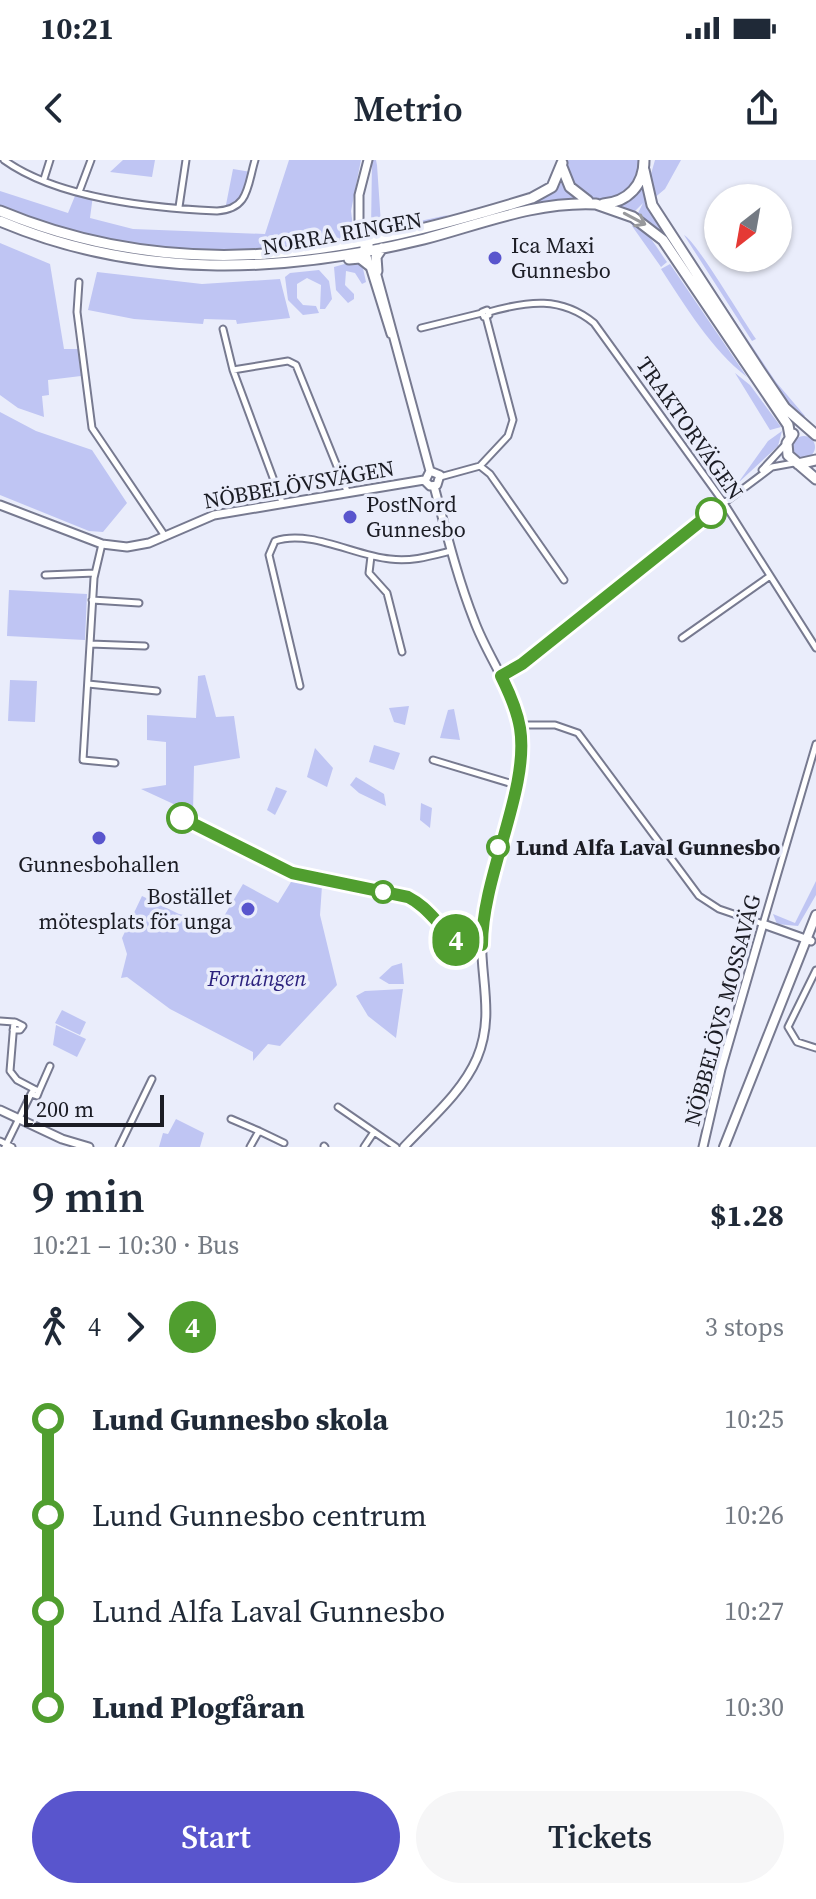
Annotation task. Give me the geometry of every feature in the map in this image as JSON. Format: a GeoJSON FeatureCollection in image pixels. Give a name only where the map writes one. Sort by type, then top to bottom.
{"type":"FeatureCollection","features":[{"type":"Feature","properties":{"kind":"main road"},"geometry":{"type":"LineString","coordinates":[[562,162],[564,176],[574,192],[596,204],[640,220],[663,240],[788,425],[787,452],[816,479]]}},
{"type":"Feature","properties":{"kind":"main road","name":"NORRA RINGEN"},"geometry":{"type":"LineString","coordinates":[[0,221],[86,251],[158,263],[242,267],[327,258],[538,196],[552,187],[562,162]]}},
{"type":"Feature","properties":{"kind":"main road"},"geometry":{"type":"LineString","coordinates":[[596,204],[614,203],[629,195],[646,165]]}},
{"type":"Feature","properties":{"kind":"main road"},"geometry":{"type":"LineString","coordinates":[[646,165],[648,196],[656,210],[780,401],[814,433]]}},
{"type":"Feature","properties":{"kind":"main road","name":"NORRA RINGEN"},"geometry":{"type":"LineString","coordinates":[[0,211],[90,242],[184,256],[273,256],[368,246],[545,205],[596,204]]}},
{"type":"Feature","properties":{"kind":"main road"},"geometry":{"type":"LineString","coordinates":[[327,258],[357,258],[373,268],[376,257],[368,246]]}},
{"type":"Feature","properties":{"kind":"main road"},"geometry":{"type":"LineString","coordinates":[[789,438],[800,430],[814,433]]}},
{"type":"Feature","properties":{"kind":"main road"},"geometry":{"type":"LineString","coordinates":[[797,463],[816,460]]}},
{"type":"Feature","properties":{"kind":"main road"},"geometry":{"type":"LineString","coordinates":[[811,941],[816,915]]}},
{"type":"Feature","properties":{"kind":"main road"},"geometry":{"type":"LineString","coordinates":[[727,1147],[816,928]]}},
{"type":"Feature","properties":{"kind":"street"},"geometry":{"type":"LineString","coordinates":[[4,160],[79,192],[217,211],[238,207],[255,160]]}},
{"type":"Feature","properties":{"kind":"street"},"geometry":{"type":"LineString","coordinates":[[44,179],[50,160]]}},
{"type":"Feature","properties":{"kind":"street"},"geometry":{"type":"LineString","coordinates":[[79,192],[91,160]]}},
{"type":"Feature","properties":{"kind":"street"},"geometry":{"type":"LineString","coordinates":[[179,207],[186,160]]}},
{"type":"Feature","properties":{"kind":"street"},"geometry":{"type":"LineString","coordinates":[[368,160],[359,195],[359,222],[430,471],[440,477]]}},
{"type":"Feature","properties":{"kind":"street"},"geometry":{"type":"LineString","coordinates":[[79,282],[77,312],[92,428],[165,536]]}},
{"type":"Feature","properties":{"kind":"street","name":"TRAKTORVÄGEN"},"geometry":{"type":"LineString","coordinates":[[421,328],[524,303],[548,302],[586,317],[601,331],[724,503],[816,648]]}},
{"type":"Feature","properties":{"kind":"street"},"geometry":{"type":"LineString","coordinates":[[434,486],[440,477],[480,466],[508,436],[513,420],[485,314]]}},
{"type":"Feature","properties":{"kind":"street"},"geometry":{"type":"LineString","coordinates":[[223,329],[233,370],[282,502]]}},
{"type":"Feature","properties":{"kind":"street"},"geometry":{"type":"LineString","coordinates":[[233,370],[288,361],[296,365],[347,491]]}},
{"type":"Feature","properties":{"kind":"street"},"geometry":{"type":"LineString","coordinates":[[753,480],[789,438]]}},
{"type":"Feature","properties":{"kind":"street"},"geometry":{"type":"LineString","coordinates":[[724,503],[779,464],[797,463]]}},
{"type":"Feature","properties":{"kind":"street"},"geometry":{"type":"LineString","coordinates":[[480,466],[493,478],[564,580]]}},
{"type":"Feature","properties":{"kind":"street"},"geometry":{"type":"LineString","coordinates":[[404,1147],[459,1087],[477,1057],[488,1014],[482,945],[490,875],[516,785],[520,725],[507,689],[474,620],[434,486],[424,480],[430,471]]}},
{"type":"Feature","properties":{"kind":"street","name":"NÖBBELÖVSVÄGEN"},"geometry":{"type":"LineString","coordinates":[[0,505],[102,544],[135,547],[206,518],[282,502],[424,480]]}},
{"type":"Feature","properties":{"kind":"street"},"geometry":{"type":"LineString","coordinates":[[300,686],[270,560],[271,544],[282,538],[304,540],[371,556],[414,559],[451,551]]}},
{"type":"Feature","properties":{"kind":"street"},"geometry":{"type":"LineString","coordinates":[[102,544],[92,600],[83,760],[115,763]]}},
{"type":"Feature","properties":{"kind":"street"},"geometry":{"type":"LineString","coordinates":[[371,556],[369,573],[387,593],[402,652]]}},
{"type":"Feature","properties":{"kind":"street"},"geometry":{"type":"LineString","coordinates":[[45,575],[95,573]]}},
{"type":"Feature","properties":{"kind":"street"},"geometry":{"type":"LineString","coordinates":[[682,638],[770,576]]}},
{"type":"Feature","properties":{"kind":"street"},"geometry":{"type":"LineString","coordinates":[[92,600],[139,603]]}},
{"type":"Feature","properties":{"kind":"street"},"geometry":{"type":"LineString","coordinates":[[90,644],[145,646]]}},
{"type":"Feature","properties":{"kind":"street"},"geometry":{"type":"LineString","coordinates":[[88,684],[157,691]]}},
{"type":"Feature","properties":{"kind":"street"},"geometry":{"type":"LineString","coordinates":[[520,725],[555,725],[578,733],[699,896],[719,909],[811,941]]}},
{"type":"Feature","properties":{"kind":"street","name":"NÖBBELÖVS MOSSAVÄG"},"geometry":{"type":"LineString","coordinates":[[703,1147],[721,1069],[816,744]]}},
{"type":"Feature","properties":{"kind":"street"},"geometry":{"type":"LineString","coordinates":[[433,760],[516,785]]}},
{"type":"Feature","properties":{"kind":"street"},"geometry":{"type":"LineString","coordinates":[[261,857],[316,881],[408,897],[419,903],[446,934],[466,944],[482,945]]}},
{"type":"Feature","properties":{"kind":"street"},"geometry":{"type":"LineString","coordinates":[[816,970],[788,1027],[797,1042],[816,1048]]}},
{"type":"Feature","properties":{"kind":"street"},"geometry":{"type":"LineString","coordinates":[[0,1021],[23,1026],[20,1030],[13,1030],[10,1071],[17,1080],[35,1091]]}},
{"type":"Feature","properties":{"kind":"street"},"geometry":{"type":"LineString","coordinates":[[6,1145],[50,1066]]}},
{"type":"Feature","properties":{"kind":"street"},"geometry":{"type":"LineString","coordinates":[[119,1147],[152,1079]]}},
{"type":"Feature","properties":{"kind":"street"},"geometry":{"type":"LineString","coordinates":[[338,1107],[396,1147]]}},
{"type":"Feature","properties":{"kind":"street"},"geometry":{"type":"LineString","coordinates":[[0,1110],[89,1147]]}},
{"type":"Feature","properties":{"kind":"street"},"geometry":{"type":"LineString","coordinates":[[231,1119],[284,1143]]}},
{"type":"Feature","properties":{"kind":"street"},"geometry":{"type":"LineString","coordinates":[[250,1147],[259,1131]]}},
{"type":"Feature","properties":{"kind":"street"},"geometry":{"type":"LineString","coordinates":[[364,1147],[374,1132]]}},
{"type":"Feature","properties":{"kind":"green space"},"geometry":{"type":"Polygon","coordinates":[[[123,160],[155,160],[152,177],[110,172],[123,160]]]}},
{"type":"Feature","properties":{"kind":"green space"},"geometry":{"type":"Polygon","coordinates":[[[289,160],[361,160],[351,211],[354,235],[448,215],[424,224],[283,249],[187,251],[93,237],[0,205],[0,191],[68,213],[77,191],[93,195],[90,218],[133,229],[265,234],[289,160]]]}},
{"type":"Feature","properties":{"kind":"green space"},"geometry":{"type":"Polygon","coordinates":[[[372,160],[376,160],[377,165],[381,224],[371,231],[372,160]]]}},
{"type":"Feature","properties":{"kind":"green space"},"geometry":{"type":"Polygon","coordinates":[[[566,160],[642,160],[634,185],[625,195],[603,200],[592,197],[574,183],[566,160]]]}},
{"type":"Feature","properties":{"kind":"green space"},"geometry":{"type":"Polygon","coordinates":[[[655,160],[681,160],[665,189],[653,199],[649,181],[655,160]]]}},
{"type":"Feature","properties":{"kind":"green space"},"geometry":{"type":"Polygon","coordinates":[[[233,169],[251,172],[241,203],[225,210],[233,169]]]}},
{"type":"Feature","properties":{"kind":"green space"},"geometry":{"type":"Polygon","coordinates":[[[561,178],[578,200],[549,201],[406,239],[539,200],[552,192],[561,178]]]}},
{"type":"Feature","properties":{"kind":"green space"},"geometry":{"type":"Polygon","coordinates":[[[643,186],[652,211],[735,338],[665,237],[637,215],[643,203],[633,213],[615,206],[643,186]]]}},
{"type":"Feature","properties":{"kind":"green space"},"geometry":{"type":"Polygon","coordinates":[[[634,221],[667,262],[661,267],[632,226],[634,221]]]}},
{"type":"Feature","properties":{"kind":"green space"},"geometry":{"type":"Polygon","coordinates":[[[684,235],[704,259],[704,266],[684,235]]]}},
{"type":"Feature","properties":{"kind":"green space"},"geometry":{"type":"Polygon","coordinates":[[[0,243],[50,264],[64,349],[78,349],[81,376],[48,380],[49,395],[42,396],[44,417],[18,408],[0,395],[0,243]]]}},
{"type":"Feature","properties":{"kind":"green space"},"geometry":{"type":"Polygon","coordinates":[[[355,261],[362,264],[366,282],[362,284],[355,273],[346,271],[345,285],[354,294],[354,299],[348,303],[336,290],[334,267],[355,261]]]}},
{"type":"Feature","properties":{"kind":"green space"},"geometry":{"type":"Polygon","coordinates":[[[670,264],[747,377],[722,354],[690,312],[661,269],[670,264]]]}},
{"type":"Feature","properties":{"kind":"green space"},"geometry":{"type":"Polygon","coordinates":[[[319,270],[329,281],[332,299],[325,309],[320,309],[321,285],[307,278],[297,284],[297,298],[303,305],[316,306],[319,313],[303,315],[288,300],[285,277],[290,273],[319,270]]]}},
{"type":"Feature","properties":{"kind":"green space"},"geometry":{"type":"Polygon","coordinates":[[[97,272],[202,284],[280,279],[290,318],[237,324],[236,320],[204,319],[203,324],[134,319],[88,310],[97,272]]]}},
{"type":"Feature","properties":{"kind":"green space"},"geometry":{"type":"Polygon","coordinates":[[[708,272],[713,272],[756,339],[752,341],[708,272]]]}},
{"type":"Feature","properties":{"kind":"green space"},"geometry":{"type":"Polygon","coordinates":[[[703,273],[776,382],[805,416],[801,418],[786,402],[703,273]]]}},
{"type":"Feature","properties":{"kind":"green space"},"geometry":{"type":"Polygon","coordinates":[[[735,373],[750,385],[781,427],[770,430],[735,373]]]}},
{"type":"Feature","properties":{"kind":"green space"},"geometry":{"type":"Polygon","coordinates":[[[0,412],[36,431],[92,450],[127,503],[103,532],[89,531],[0,495],[0,412]]]}},
{"type":"Feature","properties":{"kind":"green space"},"geometry":{"type":"Polygon","coordinates":[[[782,431],[778,446],[738,483],[768,441],[782,431]]]}},
{"type":"Feature","properties":{"kind":"green space"},"geometry":{"type":"Polygon","coordinates":[[[804,436],[812,439],[815,447],[812,455],[804,458],[796,455],[793,447],[796,439],[804,436]]]}},
{"type":"Feature","properties":{"kind":"green space"},"geometry":{"type":"Polygon","coordinates":[[[9,590],[87,594],[85,640],[7,636],[9,590]]]}},
{"type":"Feature","properties":{"kind":"green space"},"geometry":{"type":"Polygon","coordinates":[[[205,675],[216,717],[234,716],[240,758],[194,766],[193,813],[141,789],[166,785],[166,742],[147,740],[147,715],[196,718],[198,676],[205,675]]]}},
{"type":"Feature","properties":{"kind":"green space"},"geometry":{"type":"Polygon","coordinates":[[[10,680],[37,681],[35,722],[8,721],[10,680]]]}},
{"type":"Feature","properties":{"kind":"green space"},"geometry":{"type":"Polygon","coordinates":[[[409,706],[405,725],[394,722],[389,708],[409,706]]]}},
{"type":"Feature","properties":{"kind":"green space"},"geometry":{"type":"Polygon","coordinates":[[[454,709],[460,740],[440,738],[448,710],[454,709]]]}},
{"type":"Feature","properties":{"kind":"green space"},"geometry":{"type":"Polygon","coordinates":[[[374,745],[400,753],[394,770],[369,762],[374,745]]]}},
{"type":"Feature","properties":{"kind":"green space"},"geometry":{"type":"Polygon","coordinates":[[[315,748],[333,768],[327,787],[307,777],[315,748]]]}},
{"type":"Feature","properties":{"kind":"green space"},"geometry":{"type":"Polygon","coordinates":[[[356,777],[384,794],[386,806],[350,785],[356,777]]]}},
{"type":"Feature","properties":{"kind":"green space"},"geometry":{"type":"Polygon","coordinates":[[[276,787],[287,791],[275,815],[267,810],[276,787]]]}},
{"type":"Feature","properties":{"kind":"green space"},"geometry":{"type":"Polygon","coordinates":[[[421,803],[432,808],[430,828],[420,820],[421,803]]]}},
{"type":"Feature","properties":{"kind":"green space","name":"Fornängen"},"geometry":{"type":"Polygon","coordinates":[[[294,877],[322,886],[320,915],[337,985],[280,1046],[268,1044],[253,1061],[253,1052],[170,1009],[127,977],[121,978],[127,954],[122,938],[142,896],[179,914],[220,923],[243,884],[278,903],[294,877]]]}},
{"type":"Feature","properties":{"kind":"green space"},"geometry":{"type":"Polygon","coordinates":[[[816,881],[816,895],[798,926],[777,924],[773,914],[795,923],[816,881]]]}},
{"type":"Feature","properties":{"kind":"green space"},"geometry":{"type":"Polygon","coordinates":[[[402,963],[404,984],[389,984],[379,978],[392,966],[402,963]]]}},
{"type":"Feature","properties":{"kind":"green space"},"geometry":{"type":"Polygon","coordinates":[[[403,989],[396,1038],[368,1016],[356,996],[365,991],[403,989]]]}},
{"type":"Feature","properties":{"kind":"green space"},"geometry":{"type":"Polygon","coordinates":[[[62,1010],[86,1022],[80,1035],[55,1023],[62,1010]]]}},
{"type":"Feature","properties":{"kind":"green space"},"geometry":{"type":"Polygon","coordinates":[[[56,1025],[86,1039],[77,1057],[53,1045],[56,1025]]]}},
{"type":"Feature","properties":{"kind":"green space"},"geometry":{"type":"Polygon","coordinates":[[[176,1119],[204,1133],[200,1147],[159,1147],[163,1133],[168,1134],[176,1119]]]}},
{"type":"Feature","properties":{"kind":"bus line","name":"4"},"geometry":{"type":"LineString","coordinates":[[182,818],[292,873],[316,881],[408,897],[419,903],[446,934],[459,942],[482,945],[490,875],[516,785],[521,747],[520,725],[501,676],[522,664],[711,513]]}},
{"type":"Feature","properties":{"kind":"place","name":"Ica Maxi Gunnesbo"},"geometry":{"type":"Point","coordinates":[495,258]}},
{"type":"Feature","properties":{"kind":"place","name":"PostNord Gunnesbo"},"geometry":{"type":"Point","coordinates":[350,517]}},
{"type":"Feature","properties":{"kind":"place","name":"Gunnesbohallen"},"geometry":{"type":"Point","coordinates":[99,838]}},
{"type":"Feature","properties":{"kind":"place","name":"Lund Alfa Laval Gunnesbo"},"geometry":{"type":"Point","coordinates":[498,847]}},
{"type":"Feature","properties":{"kind":"place","name":"Bostället mötesplats för unga"},"geometry":{"type":"Point","coordinates":[248,909]}}]}
